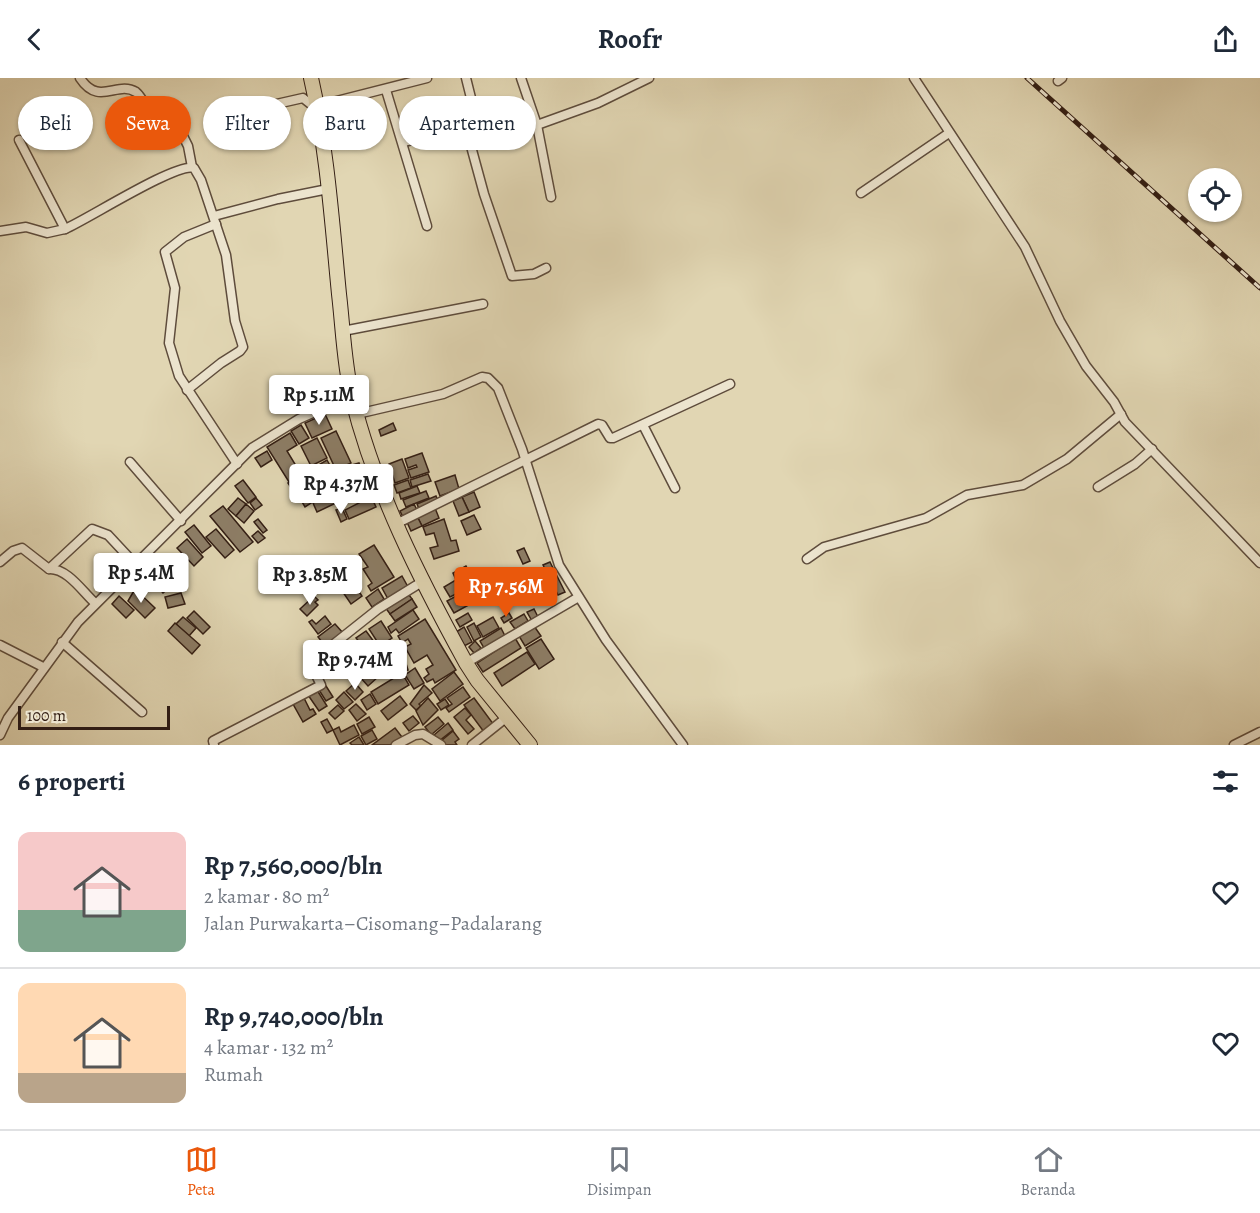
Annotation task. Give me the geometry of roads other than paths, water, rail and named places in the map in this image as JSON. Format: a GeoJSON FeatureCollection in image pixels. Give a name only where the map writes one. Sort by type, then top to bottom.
{"type":"FeatureCollection","features":[{"type":"Feature","properties":{"kind":"highway"},"geometry":{"type":"LineString","coordinates":[[311,78],[315,96]]}},
{"type":"Feature","properties":{"kind":"highway"},"geometry":{"type":"LineString","coordinates":[[323,150],[351,396],[372,468],[396,524],[466,663],[530,745]]}},
{"type":"Feature","properties":{"kind":"street"},"geometry":{"type":"LineString","coordinates":[[80,78],[95,92],[129,90],[137,93],[148,107],[163,104],[168,106],[188,146],[192,167],[201,180],[215,220],[230,273],[235,321],[243,347],[187,390]]}},
{"type":"Feature","properties":{"kind":"street"},"geometry":{"type":"LineString","coordinates":[[466,78],[470,96]]}},
{"type":"Feature","properties":{"kind":"street"},"geometry":{"type":"LineString","coordinates":[[521,78],[537,125],[551,196]]}},
{"type":"Feature","properties":{"kind":"street"},"geometry":{"type":"LineString","coordinates":[[537,125],[598,103],[649,78]]}},
{"type":"Feature","properties":{"kind":"street"},"geometry":{"type":"LineString","coordinates":[[914,78],[1025,247],[1064,328],[1086,366],[1120,414],[1260,563]]}},
{"type":"Feature","properties":{"kind":"street"},"geometry":{"type":"LineString","coordinates":[[360,96],[423,79]]}},
{"type":"Feature","properties":{"kind":"street"},"geometry":{"type":"LineString","coordinates":[[386,90],[399,132]]}},
{"type":"Feature","properties":{"kind":"street"},"geometry":{"type":"LineString","coordinates":[[861,193],[949,132]]}},
{"type":"Feature","properties":{"kind":"street"},"geometry":{"type":"LineString","coordinates":[[24,150],[65,229]]}},
{"type":"Feature","properties":{"kind":"street"},"geometry":{"type":"LineString","coordinates":[[404,150],[427,226]]}},
{"type":"Feature","properties":{"kind":"street"},"geometry":{"type":"LineString","coordinates":[[472,150],[512,276],[515,278],[534,274],[546,268]]}},
{"type":"Feature","properties":{"kind":"street"},"geometry":{"type":"LineString","coordinates":[[0,231],[26,227],[40,232],[65,229],[166,175],[192,167]]}},
{"type":"Feature","properties":{"kind":"street"},"geometry":{"type":"LineString","coordinates":[[237,464],[187,390],[169,343],[175,288],[164,256],[171,245],[215,220],[278,199],[328,189]]}},
{"type":"Feature","properties":{"kind":"street"},"geometry":{"type":"LineString","coordinates":[[343,331],[483,304]]}},
{"type":"Feature","properties":{"kind":"street"},"geometry":{"type":"LineString","coordinates":[[357,414],[443,394],[486,377],[498,388],[526,461],[559,565],[577,598],[683,745]]}},
{"type":"Feature","properties":{"kind":"street"},"geometry":{"type":"LineString","coordinates":[[396,524],[598,424],[612,438],[730,384]]}},
{"type":"Feature","properties":{"kind":"street"},"geometry":{"type":"LineString","coordinates":[[0,735],[8,718],[43,667],[95,603],[181,521],[252,448],[277,431],[351,396]]}},
{"type":"Feature","properties":{"kind":"street"},"geometry":{"type":"LineString","coordinates":[[807,559],[824,547],[926,518],[967,495],[1023,485],[1067,459],[1120,414]]}},
{"type":"Feature","properties":{"kind":"street"},"geometry":{"type":"LineString","coordinates":[[643,425],[675,488]]}},
{"type":"Feature","properties":{"kind":"street"},"geometry":{"type":"LineString","coordinates":[[1098,487],[1135,464],[1152,449]]}},
{"type":"Feature","properties":{"kind":"street"},"geometry":{"type":"LineString","coordinates":[[130,462],[181,521]]}},
{"type":"Feature","properties":{"kind":"street"},"geometry":{"type":"LineString","coordinates":[[49,569],[92,529],[108,535],[135,564]]}},
{"type":"Feature","properties":{"kind":"street"},"geometry":{"type":"LineString","coordinates":[[0,562],[13,551],[22,548],[49,569],[57,569],[65,573],[95,603]]}},
{"type":"Feature","properties":{"kind":"street"},"geometry":{"type":"LineString","coordinates":[[214,745],[213,741],[321,685],[310,663],[378,609],[424,580]]}},
{"type":"Feature","properties":{"kind":"street"},"geometry":{"type":"LineString","coordinates":[[466,663],[577,598]]}},
{"type":"Feature","properties":{"kind":"street"},"geometry":{"type":"LineString","coordinates":[[62,642],[142,712]]}},
{"type":"Feature","properties":{"kind":"street"},"geometry":{"type":"LineString","coordinates":[[0,645],[43,667]]}},
{"type":"Feature","properties":{"kind":"street"},"geometry":{"type":"LineString","coordinates":[[472,745],[507,717]]}},
{"type":"Feature","properties":{"kind":"street"},"geometry":{"type":"LineString","coordinates":[[1234,745],[1260,732]]}},
{"type":"Feature","properties":{"kind":"street"},"geometry":{"type":"LineString","coordinates":[[396,745],[415,735],[423,734],[441,745]]}},
{"type":"Feature","properties":{"kind":"railway"},"geometry":{"type":"LineString","coordinates":[[1027,78],[1260,288]]}}]}
